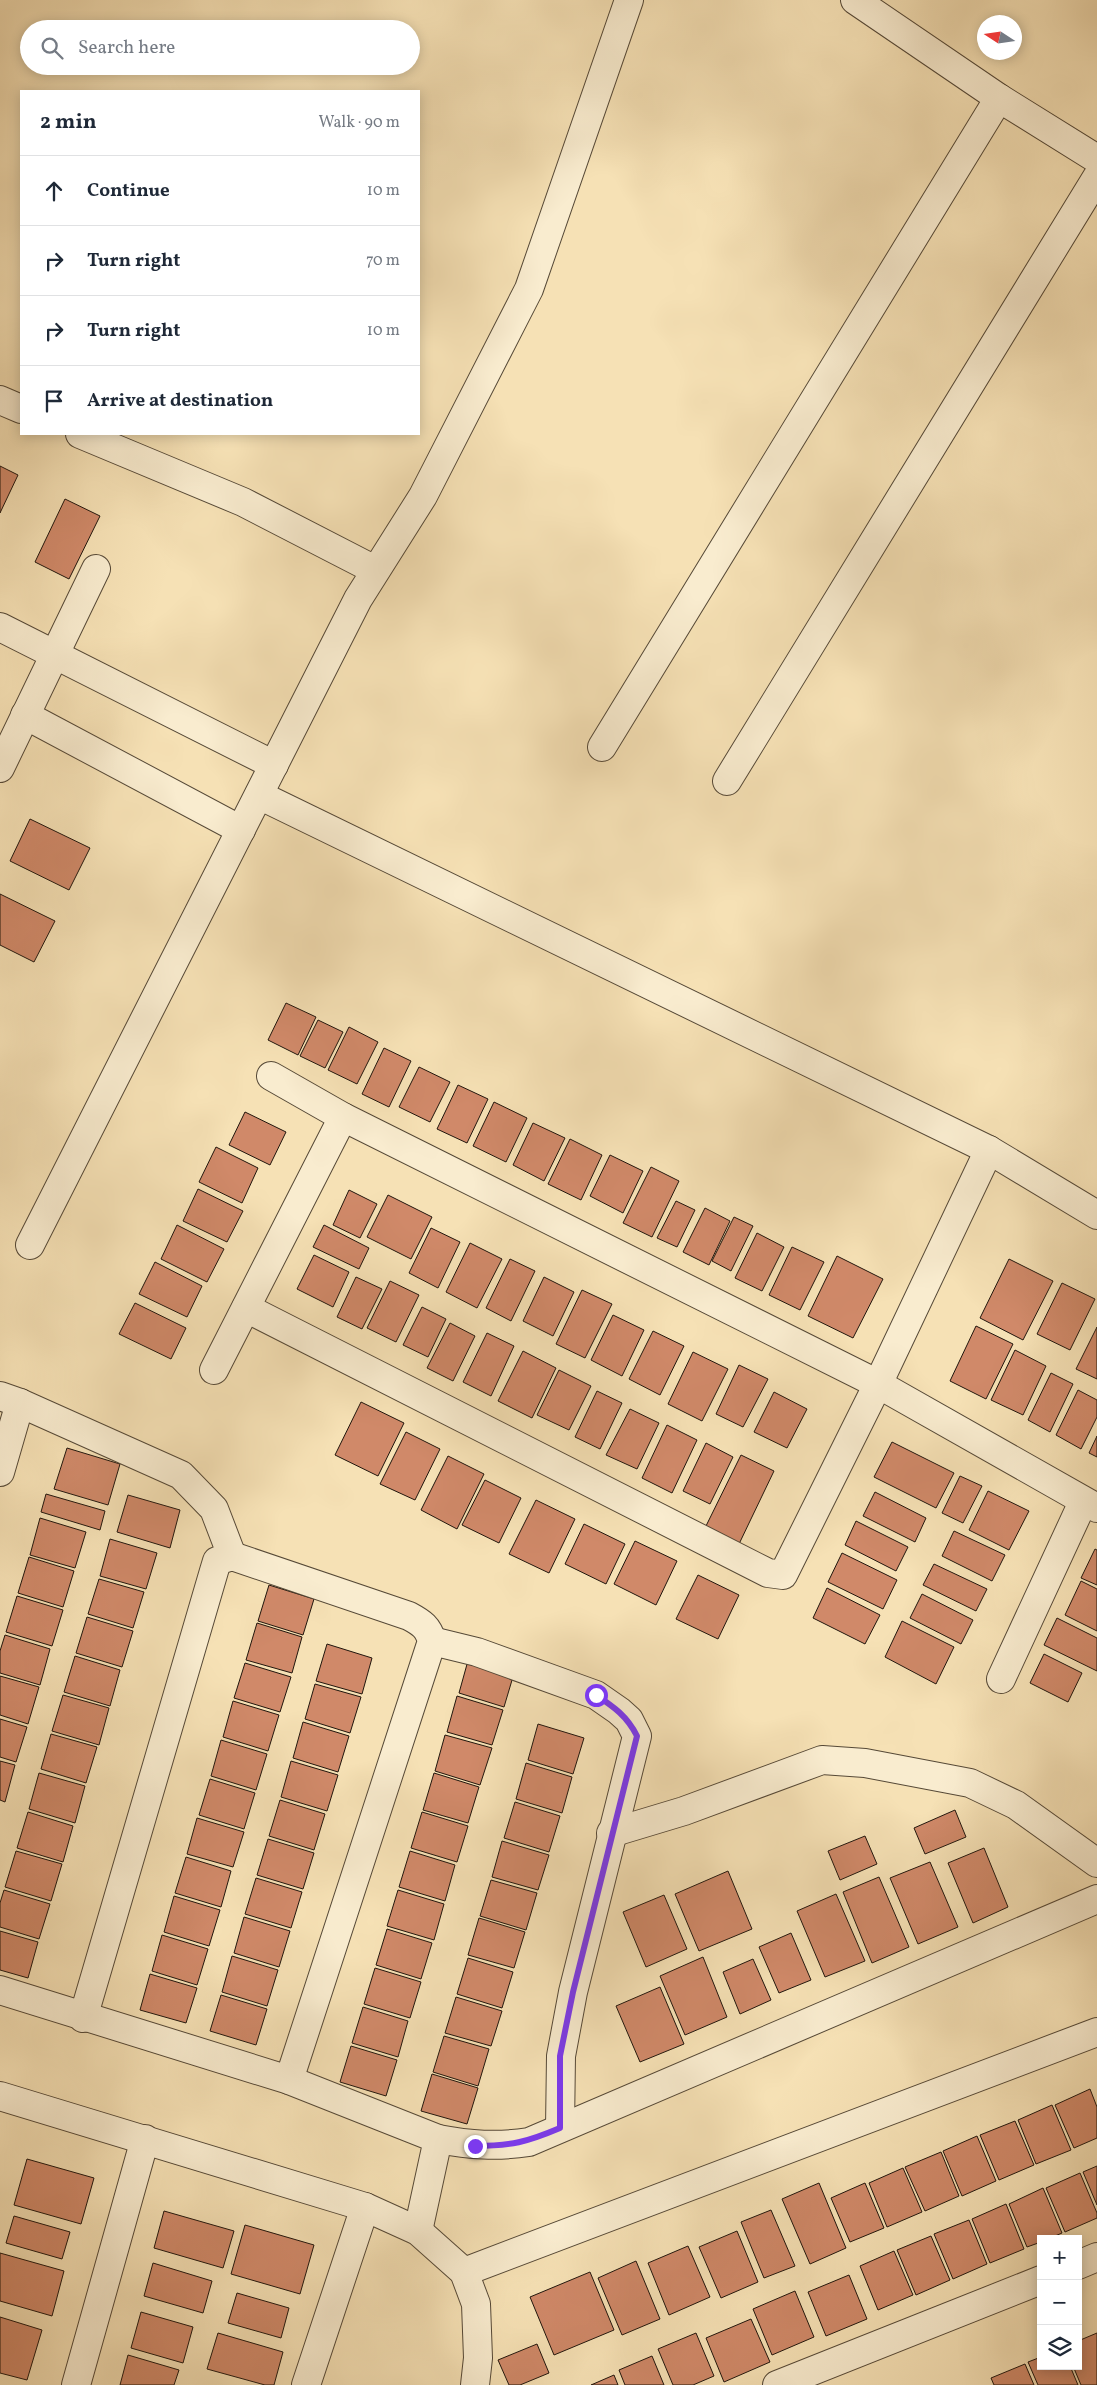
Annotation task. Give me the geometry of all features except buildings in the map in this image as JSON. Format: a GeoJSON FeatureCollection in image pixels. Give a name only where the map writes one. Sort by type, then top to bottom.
{"type":"FeatureCollection","features":[{"type":"Feature","properties":{"kind":"street"},"geometry":{"type":"LineString","coordinates":[[30,1245],[375,570],[387,555],[423,496],[529,289],[629,0]]}},
{"type":"Feature","properties":{"kind":"street"},"geometry":{"type":"LineString","coordinates":[[854,0],[999,98],[1097,159]]}},
{"type":"Feature","properties":{"kind":"street"},"geometry":{"type":"LineString","coordinates":[[602,747],[999,98]]}},
{"type":"Feature","properties":{"kind":"street"},"geometry":{"type":"LineString","coordinates":[[726,780],[1097,177]]}},
{"type":"Feature","properties":{"kind":"street"},"geometry":{"type":"LineString","coordinates":[[0,400],[20,409]]}},
{"type":"Feature","properties":{"kind":"street"},"geometry":{"type":"LineString","coordinates":[[82,435],[243,502],[375,570]]}},
{"type":"Feature","properties":{"kind":"street"},"geometry":{"type":"LineString","coordinates":[[0,768],[6,741],[25,715],[96,569]]}},
{"type":"Feature","properties":{"kind":"street"},"geometry":{"type":"LineString","coordinates":[[0,627],[274,765]]}},
{"type":"Feature","properties":{"kind":"street"},"geometry":{"type":"LineString","coordinates":[[25,715],[241,830]]}},
{"type":"Feature","properties":{"kind":"street"},"geometry":{"type":"LineString","coordinates":[[259,795],[989,1150],[1097,1215]]}},
{"type":"Feature","properties":{"kind":"street"},"geometry":{"type":"LineString","coordinates":[[271,1076],[343,1117],[878,1384],[1090,1505],[1001,1680]]}},
{"type":"Feature","properties":{"kind":"street"},"geometry":{"type":"LineString","coordinates":[[214,1370],[343,1117]]}},
{"type":"Feature","properties":{"kind":"street"},"geometry":{"type":"LineString","coordinates":[[246,1308],[768,1573],[778,1576],[786,1572],[989,1150]]}},
{"type":"Feature","properties":{"kind":"street"},"geometry":{"type":"LineString","coordinates":[[0,1472],[10,1400],[181,1475],[214,1510],[232,1556]]}},
{"type":"Feature","properties":{"kind":"street"},"geometry":{"type":"LineString","coordinates":[[83,2018],[217,1561],[232,1556],[409,1616],[424,1624],[429,1631],[432,1642],[289,2080]]}},
{"type":"Feature","properties":{"kind":"street"},"geometry":{"type":"LineString","coordinates":[[432,1642],[477,1652],[596,1695],[619,1710],[629,1720],[637,1736],[611,1833],[573,1992],[560,2056],[560,2128]]}},
{"type":"Feature","properties":{"kind":"street"},"geometry":{"type":"LineString","coordinates":[[611,1833],[684,1811],[822,1760],[865,1763],[970,1783],[1016,1805],[1097,1863]]}},
{"type":"Feature","properties":{"kind":"street"},"geometry":{"type":"LineString","coordinates":[[0,1990],[83,2018],[289,2080],[438,2139],[475,2146],[506,2146],[529,2142],[1097,1899]]}},
{"type":"Feature","properties":{"kind":"street"},"geometry":{"type":"LineString","coordinates":[[464,2272],[1097,2032]]}},
{"type":"Feature","properties":{"kind":"street"},"geometry":{"type":"LineString","coordinates":[[0,2096],[365,2207],[418,2231],[464,2272],[476,2304],[478,2358],[475,2385]]}},
{"type":"Feature","properties":{"kind":"street"},"geometry":{"type":"LineString","coordinates":[[76,2385],[145,2139]]}},
{"type":"Feature","properties":{"kind":"street"},"geometry":{"type":"LineString","coordinates":[[418,2231],[438,2139]]}},
{"type":"Feature","properties":{"kind":"street"},"geometry":{"type":"LineString","coordinates":[[306,2385],[365,2207]]}},
{"type":"Feature","properties":{"kind":"street"},"geometry":{"type":"LineString","coordinates":[[1082,2263],[1097,2257]]}},
{"type":"Feature","properties":{"kind":"street"},"geometry":{"type":"LineString","coordinates":[[777,2385],[1037,2282]]}},
{"type":"Feature","properties":{"kind":"route"},"geometry":{"type":"LineString","coordinates":[[475,2146],[506,2146],[529,2142],[560,2128],[560,2056],[573,1992],[611,1833],[637,1736],[629,1720],[619,1710],[596,1695]]}}]}
